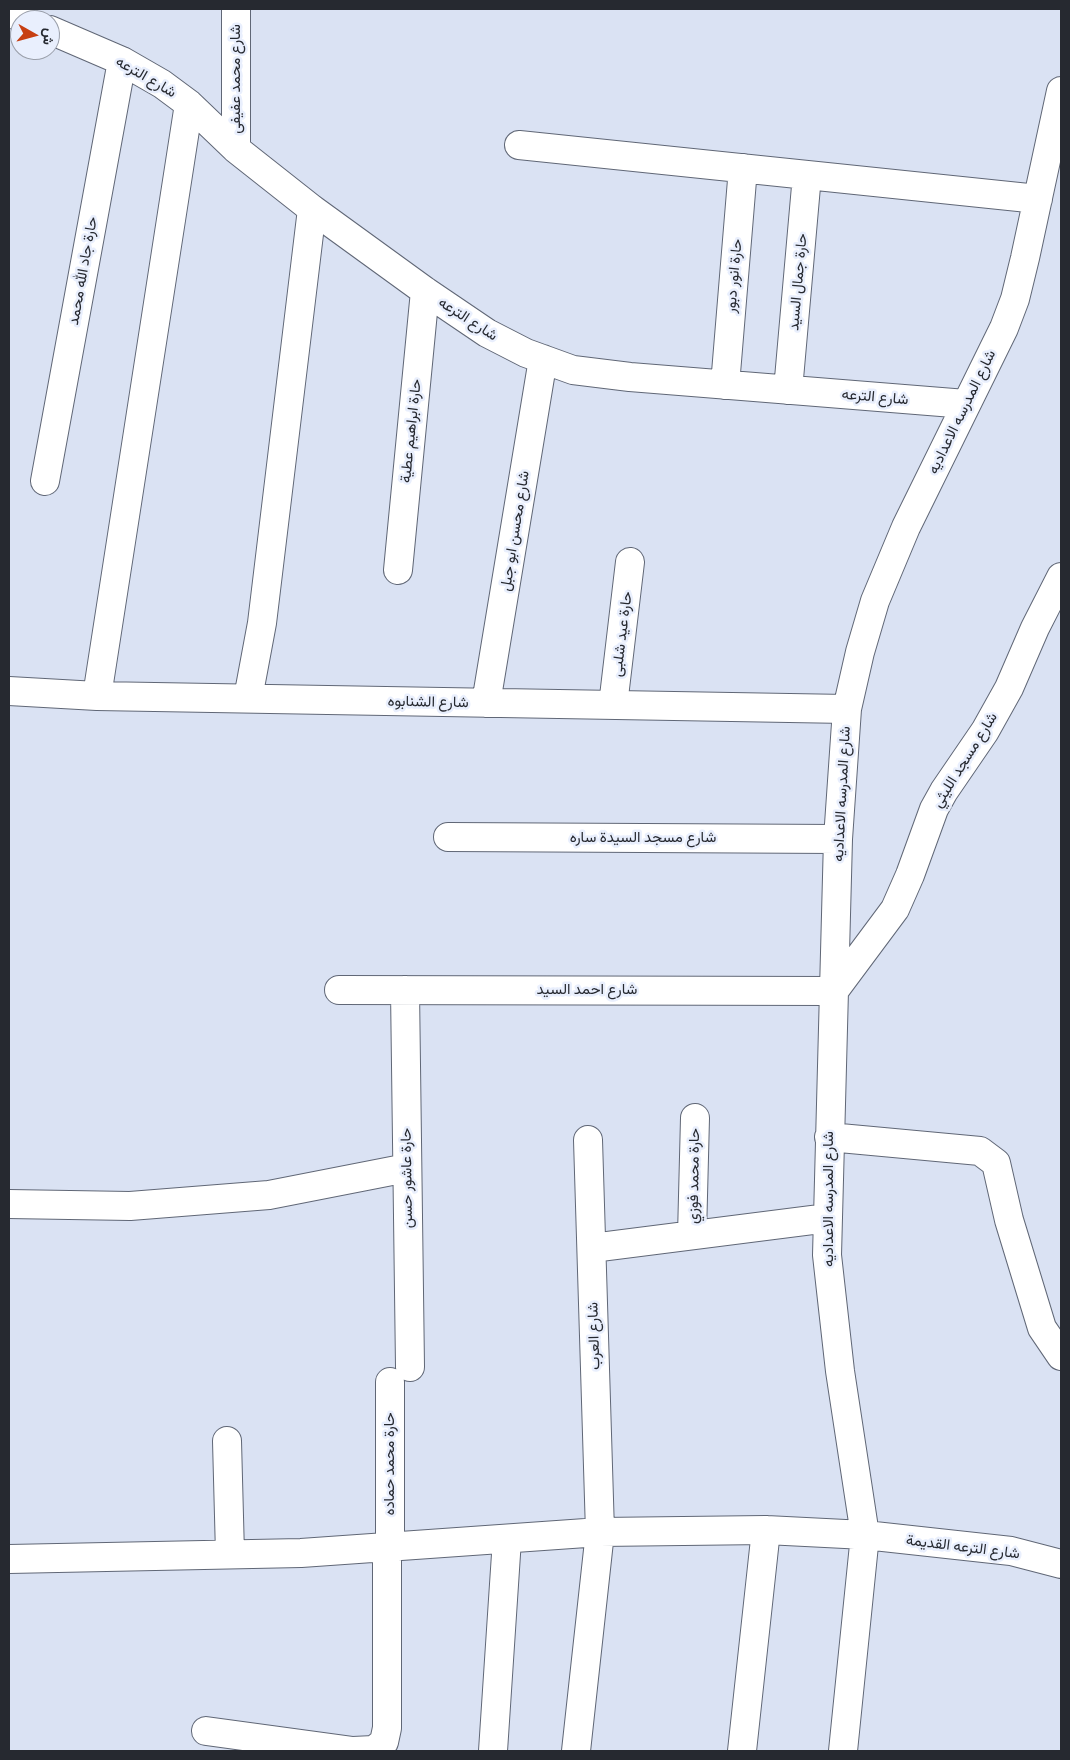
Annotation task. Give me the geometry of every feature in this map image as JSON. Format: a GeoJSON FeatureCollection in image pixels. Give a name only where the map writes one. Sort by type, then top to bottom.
{"type":"FeatureCollection","features":[{"type":"Feature","properties":{"kind":"street","name":"شارع محمد عفيفى"},"geometry":{"type":"LineString","coordinates":[[236,9],[236,149]]}},
{"type":"Feature","properties":{"kind":"street","name":"شارع الترعه"},"geometry":{"type":"LineString","coordinates":[[60,34],[122,61],[162,84],[189,104],[236,149],[312,209],[486,333],[526,353],[573,370],[630,377],[966,404]]}},
{"type":"Feature","properties":{"kind":"street","name":"حارة جاد الله محمد"},"geometry":{"type":"LineString","coordinates":[[45,481],[122,61]]}},
{"type":"Feature","properties":{"kind":"street","name":"شارع المدرسه الاعداديه"},"geometry":{"type":"LineString","coordinates":[[843,1751],[865,1535],[840,1371],[827,1255],[838,839],[847,709],[860,652],[875,601],[906,527],[1004,328],[1015,299],[1038,199],[1056,141],[1061,91]]}},
{"type":"Feature","properties":{"kind":"street"},"geometry":{"type":"LineString","coordinates":[[97,696],[189,104]]}},
{"type":"Feature","properties":{"kind":"street"},"geometry":{"type":"LineString","coordinates":[[519,145],[1038,199]]}},
{"type":"Feature","properties":{"kind":"street","name":"حارة انور دبور"},"geometry":{"type":"LineString","coordinates":[[725,385],[743,168]]}},
{"type":"Feature","properties":{"kind":"street","name":"حارة جمال السيد"},"geometry":{"type":"LineString","coordinates":[[788,390],[807,175]]}},
{"type":"Feature","properties":{"kind":"street"},"geometry":{"type":"LineString","coordinates":[[248,698],[262,623],[312,209]]}},
{"type":"Feature","properties":{"kind":"street","name":"حارة ابراهيم عطية"},"geometry":{"type":"LineString","coordinates":[[398,570],[425,291]]}},
{"type":"Feature","properties":{"kind":"street","name":"شارع محسن ابو جبل"},"geometry":{"type":"LineString","coordinates":[[486,703],[543,359]]}},
{"type":"Feature","properties":{"kind":"street","name":"حارة عيد شلبى"},"geometry":{"type":"LineString","coordinates":[[613,705],[630,562]]}},
{"type":"Feature","properties":{"kind":"street","name":"شارع مسجد الليثي"},"geometry":{"type":"LineString","coordinates":[[834,991],[895,909],[910,875],[934,809],[944,790],[985,731],[1009,688],[1035,628],[1061,577]]}},
{"type":"Feature","properties":{"kind":"street","name":"شارع الشنابوه"},"geometry":{"type":"LineString","coordinates":[[9,691],[97,696],[847,709]]}},
{"type":"Feature","properties":{"kind":"street","name":"شارع مسجد السيدة ساره"},"geometry":{"type":"LineString","coordinates":[[448,837],[838,839]]}},
{"type":"Feature","properties":{"kind":"street","name":"شارع احمد السيد"},"geometry":{"type":"LineString","coordinates":[[339,990],[834,991]]}},
{"type":"Feature","properties":{"kind":"street","name":"حارة عاشور حسن"},"geometry":{"type":"LineString","coordinates":[[400,1374],[407,1168],[405,990]]}},
{"type":"Feature","properties":{"kind":"street","name":"حارة محمد فوزي"},"geometry":{"type":"LineString","coordinates":[[692,1235],[695,1118]]}},
{"type":"Feature","properties":{"kind":"street"},"geometry":{"type":"LineString","coordinates":[[830,1138],[980,1151],[996,1163],[1009,1220],[1042,1328],[1061,1356]]}},
{"type":"Feature","properties":{"kind":"street","name":"شارع العرب"},"geometry":{"type":"LineString","coordinates":[[576,1751],[600,1532],[588,1140]]}},
{"type":"Feature","properties":{"kind":"street"},"geometry":{"type":"LineString","coordinates":[[9,1204],[130,1206],[269,1195],[407,1168]]}},
{"type":"Feature","properties":{"kind":"street"},"geometry":{"type":"LineString","coordinates":[[592,1248],[828,1218]]}},
{"type":"Feature","properties":{"kind":"street","name":"حارة محمد حماده"},"geometry":{"type":"LineString","coordinates":[[206,1731],[353,1751],[374,1750],[384,1742],[387,1728],[388,1547],[400,1374]]}},
{"type":"Feature","properties":{"kind":"street"},"geometry":{"type":"LineString","coordinates":[[227,1441],[230,1554]]}},
{"type":"Feature","properties":{"kind":"street"},"geometry":{"type":"LineString","coordinates":[[742,1751],[766,1530]]}},
{"type":"Feature","properties":{"kind":"street","name":"شارع الترعه القديمة"},"geometry":{"type":"LineString","coordinates":[[9,1559],[301,1553],[600,1532],[766,1530],[865,1535],[1011,1551],[1061,1564]]}},
{"type":"Feature","properties":{"kind":"street"},"geometry":{"type":"LineString","coordinates":[[493,1751],[507,1539]]}}]}
